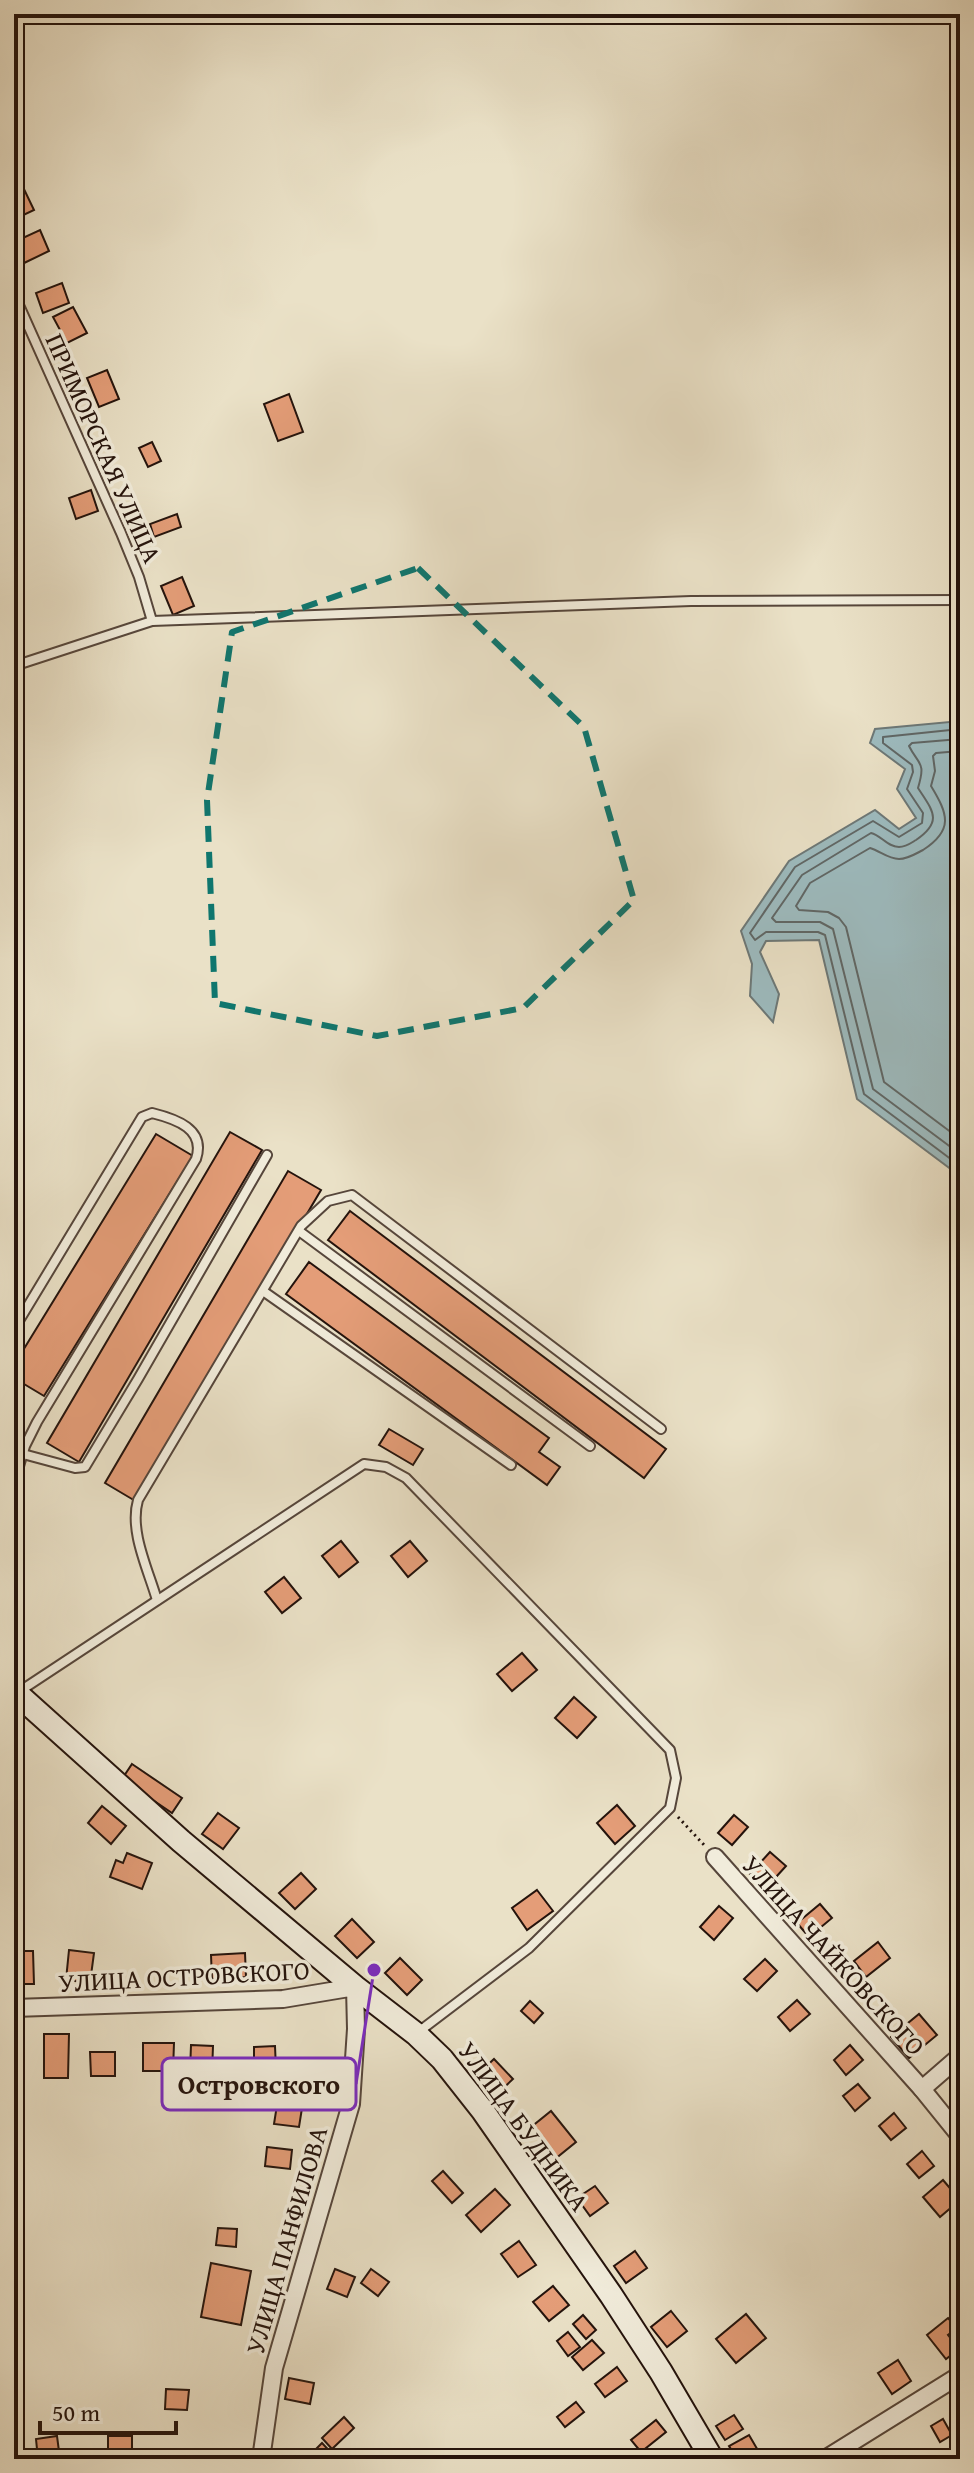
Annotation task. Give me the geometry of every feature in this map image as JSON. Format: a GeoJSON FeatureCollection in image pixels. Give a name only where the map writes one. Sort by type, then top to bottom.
{"type":"FeatureCollection","features":[{"type":"Feature","properties":{"kind":"street","name":"УЛИЦА БУДНИКА"},"geometry":{"type":"LineString","coordinates":[[15,1692],[181,1841],[416,2034],[442,2059],[483,2111],[603,2282],[712,2459]]}},
{"type":"Feature","properties":{"kind":"street","name":"УЛИЦА ЧАЙКОВСКОГО"},"geometry":{"type":"LineString","coordinates":[[715,1857],[922,2089],[960,2136]]}},
{"type":"Feature","properties":{"kind":"street","name":"УЛИЦА ОСТРОВСКОГО"},"geometry":{"type":"LineString","coordinates":[[14,2008],[283,1999],[355,1987]]}},
{"type":"Feature","properties":{"kind":"street","name":"УЛИЦА ПАНФИЛОВА"},"geometry":{"type":"LineString","coordinates":[[261,2459],[274,2368],[351,2104],[356,2029],[355,1987]]}},
{"type":"Feature","properties":{"kind":"street"},"geometry":{"type":"LineString","coordinates":[[922,2089],[960,2056]]}},
{"type":"Feature","properties":{"kind":"street"},"geometry":{"type":"LineString","coordinates":[[825,2459],[960,2375]]}},
{"type":"Feature","properties":{"kind":"lane","name":"ПРИМОРСКАЯ УЛИЦА"},"geometry":{"type":"LineString","coordinates":[[14,294],[121,533],[152,621]]}},
{"type":"Feature","properties":{"kind":"lane"},"geometry":{"type":"LineString","coordinates":[[14,666],[152,621],[691,601],[960,600]]}},
{"type":"Feature","properties":{"kind":"lane"},"geometry":{"type":"LineString","coordinates":[[14,1329],[142,1117],[152,1113],[195,1132],[199,1140],[196,1159],[37,1422],[14,1483]]}},
{"type":"Feature","properties":{"kind":"lane"},"geometry":{"type":"LineString","coordinates":[[23,1454],[75,1468],[85,1467],[267,1155]]}},
{"type":"Feature","properties":{"kind":"lane"},"geometry":{"type":"LineString","coordinates":[[157,1600],[134,1514],[138,1500],[299,1231],[328,1201],[352,1195],[661,1429]]}},
{"type":"Feature","properties":{"kind":"lane"},"geometry":{"type":"LineString","coordinates":[[299,1231],[590,1446]]}},
{"type":"Feature","properties":{"kind":"lane"},"geometry":{"type":"LineString","coordinates":[[263,1291],[511,1465]]}},
{"type":"Feature","properties":{"kind":"lane"},"geometry":{"type":"LineString","coordinates":[[14,1433],[23,1454]]}},
{"type":"Feature","properties":{"kind":"lane"},"geometry":{"type":"LineString","coordinates":[[15,1692],[364,1464],[376,1464],[396,1471],[670,1750],[676,1778],[670,1808],[529,1948],[416,2034]]}},
{"type":"Feature","properties":{"kind":"path","name":"УЛИЦА ЧАЙКОВСКОГО"},"geometry":{"type":"LineString","coordinates":[[670,1808],[715,1857]]}},
{"type":"Feature","properties":{"kind":"highlighted area"},"geometry":{"type":"Polygon","coordinates":[[[418,568],[584,727],[634,900],[523,1008],[377,1036],[215,1003],[207,800],[232,632],[418,568]]]}},
{"type":"Feature","properties":{"kind":"water"},"geometry":{"type":"Polygon","coordinates":[[[960,721],[960,1176],[857,1099],[819,940],[766,941],[760,952],[779,994],[773,1022],[750,996],[752,964],[741,931],[789,861],[875,810],[899,829],[916,818],[897,789],[905,769],[870,743],[875,729],[960,721]]]}},
{"type":"Feature","properties":{"kind":"building"},"geometry":{"type":"Polygon","coordinates":[[[22,185],[34,210],[15,219],[14,189],[22,185]]]}},
{"type":"Feature","properties":{"kind":"building"},"geometry":{"type":"Polygon","coordinates":[[[40,230],[49,251],[22,264],[14,242],[40,230]]]}},
{"type":"Feature","properties":{"kind":"building"},"geometry":{"type":"Polygon","coordinates":[[[62,283],[69,303],[43,313],[36,293],[62,283]]]}},
{"type":"Feature","properties":{"kind":"building"},"geometry":{"type":"Polygon","coordinates":[[[73,307],[87,333],[67,343],[53,317],[73,307]]]}},
{"type":"Feature","properties":{"kind":"building"},"geometry":{"type":"Polygon","coordinates":[[[107,370],[119,399],[99,407],[87,378],[107,370]]]}},
{"type":"Feature","properties":{"kind":"building"},"geometry":{"type":"Polygon","coordinates":[[[289,394],[303,432],[278,441],[264,404],[289,394]]]}},
{"type":"Feature","properties":{"kind":"building"},"geometry":{"type":"Polygon","coordinates":[[[152,442],[161,461],[148,467],[139,448],[152,442]]]}},
{"type":"Feature","properties":{"kind":"building"},"geometry":{"type":"Polygon","coordinates":[[[91,490],[98,511],[76,519],[69,498],[91,490]]]}},
{"type":"Feature","properties":{"kind":"building"},"geometry":{"type":"Polygon","coordinates":[[[177,514],[181,527],[154,537],[150,524],[177,514]]]}},
{"type":"Feature","properties":{"kind":"building"},"geometry":{"type":"Polygon","coordinates":[[[182,577],[194,606],[173,615],[161,586],[182,577]]]}},
{"type":"Feature","properties":{"kind":"building"},"geometry":{"type":"Polygon","coordinates":[[[230,1132],[262,1150],[79,1462],[47,1443],[230,1132]]]}},
{"type":"Feature","properties":{"kind":"building"},"geometry":{"type":"Polygon","coordinates":[[[156,1134],[193,1156],[44,1396],[14,1378],[14,1365],[156,1134]]]}},
{"type":"Feature","properties":{"kind":"building"},"geometry":{"type":"Polygon","coordinates":[[[288,1171],[321,1190],[137,1502],[105,1483],[288,1171]]]}},
{"type":"Feature","properties":{"kind":"building"},"geometry":{"type":"Polygon","coordinates":[[[350,1211],[666,1449],[644,1478],[328,1240],[350,1211]]]}},
{"type":"Feature","properties":{"kind":"building"},"geometry":{"type":"Polygon","coordinates":[[[309,1262],[549,1438],[539,1452],[560,1467],[547,1485],[286,1294],[309,1262]]]}},
{"type":"Feature","properties":{"kind":"building"},"geometry":{"type":"Polygon","coordinates":[[[389,1429],[423,1449],[413,1465],[379,1445],[389,1429]]]}},
{"type":"Feature","properties":{"kind":"building"},"geometry":{"type":"Polygon","coordinates":[[[341,1541],[358,1562],[339,1577],[322,1556],[341,1541]]]}},
{"type":"Feature","properties":{"kind":"building"},"geometry":{"type":"Polygon","coordinates":[[[410,1541],[427,1561],[408,1577],[391,1556],[410,1541]]]}},
{"type":"Feature","properties":{"kind":"building"},"geometry":{"type":"Polygon","coordinates":[[[284,1577],[301,1598],[282,1613],[265,1592],[284,1577]]]}},
{"type":"Feature","properties":{"kind":"building"},"geometry":{"type":"Polygon","coordinates":[[[522,1653],[537,1670],[512,1691],[497,1674],[522,1653]]]}},
{"type":"Feature","properties":{"kind":"building"},"geometry":{"type":"Polygon","coordinates":[[[574,1697],[596,1717],[577,1738],[555,1718],[574,1697]]]}},
{"type":"Feature","properties":{"kind":"building"},"geometry":{"type":"Polygon","coordinates":[[[132,1764],[182,1798],[172,1813],[122,1779],[132,1764]]]}},
{"type":"Feature","properties":{"kind":"building"},"geometry":{"type":"Polygon","coordinates":[[[617,1805],[635,1826],[615,1844],[597,1823],[617,1805]]]}},
{"type":"Feature","properties":{"kind":"building"},"geometry":{"type":"Polygon","coordinates":[[[102,1806],[126,1826],[111,1844],[88,1823],[102,1806]]]}},
{"type":"Feature","properties":{"kind":"building"},"geometry":{"type":"Polygon","coordinates":[[[218,1813],[239,1828],[223,1849],[202,1834],[218,1813]]]}},
{"type":"Feature","properties":{"kind":"building"},"geometry":{"type":"Polygon","coordinates":[[[734,1815],[748,1827],[732,1845],[718,1833],[734,1815]]]}},
{"type":"Feature","properties":{"kind":"building"},"geometry":{"type":"Polygon","coordinates":[[[770,1852],[786,1866],[766,1888],[750,1874],[770,1852]]]}},
{"type":"Feature","properties":{"kind":"building"},"geometry":{"type":"Polygon","coordinates":[[[127,1853],[152,1863],[142,1889],[110,1877],[116,1860],[123,1863],[127,1853]]]}},
{"type":"Feature","properties":{"kind":"building"},"geometry":{"type":"Polygon","coordinates":[[[301,1873],[316,1889],[295,1909],[279,1893],[301,1873]]]}},
{"type":"Feature","properties":{"kind":"building"},"geometry":{"type":"Polygon","coordinates":[[[537,1890],[553,1911],[527,1930],[512,1908],[537,1890]]]}},
{"type":"Feature","properties":{"kind":"building"},"geometry":{"type":"Polygon","coordinates":[[[820,1904],[832,1918],[809,1937],[797,1923],[820,1904]]]}},
{"type":"Feature","properties":{"kind":"building"},"geometry":{"type":"Polygon","coordinates":[[[719,1906],[733,1918],[714,1940],[700,1927],[719,1906]]]}},
{"type":"Feature","properties":{"kind":"building"},"geometry":{"type":"Polygon","coordinates":[[[352,1919],[374,1942],[357,1958],[335,1936],[352,1919]]]}},
{"type":"Feature","properties":{"kind":"building"},"geometry":{"type":"Polygon","coordinates":[[[878,1942],[890,1958],[866,1977],[854,1961],[878,1942]]]}},
{"type":"Feature","properties":{"kind":"building"},"geometry":{"type":"Polygon","coordinates":[[[69,1950],[94,1953],[90,1983],[66,1980],[69,1950]]]}},
{"type":"Feature","properties":{"kind":"building"},"geometry":{"type":"Polygon","coordinates":[[[14,1951],[33,1951],[34,1984],[14,1984],[14,1951]]]}},
{"type":"Feature","properties":{"kind":"building"},"geometry":{"type":"Polygon","coordinates":[[[245,1953],[246,1977],[212,1979],[211,1955],[245,1953]]]}},
{"type":"Feature","properties":{"kind":"building"},"geometry":{"type":"Polygon","coordinates":[[[400,1958],[422,1980],[407,1995],[385,1973],[400,1958]]]}},
{"type":"Feature","properties":{"kind":"building"},"geometry":{"type":"Polygon","coordinates":[[[765,1959],[777,1971],[757,1991],[744,1979],[765,1959]]]}},
{"type":"Feature","properties":{"kind":"building"},"geometry":{"type":"Polygon","coordinates":[[[797,2000],[810,2014],[790,2031],[778,2017],[797,2000]]]}},
{"type":"Feature","properties":{"kind":"building"},"geometry":{"type":"Polygon","coordinates":[[[530,2001],[543,2013],[534,2023],[521,2011],[530,2001]]]}},
{"type":"Feature","properties":{"kind":"building"},"geometry":{"type":"Polygon","coordinates":[[[919,2014],[937,2035],[909,2058],[891,2037],[919,2014]]]}},
{"type":"Feature","properties":{"kind":"building"},"geometry":{"type":"Polygon","coordinates":[[[44,2034],[69,2034],[68,2078],[44,2078],[44,2034]]]}},
{"type":"Feature","properties":{"kind":"building"},"geometry":{"type":"Polygon","coordinates":[[[143,2043],[174,2043],[173,2071],[143,2071],[143,2043]]]}},
{"type":"Feature","properties":{"kind":"building"},"geometry":{"type":"Polygon","coordinates":[[[191,2045],[213,2046],[212,2073],[190,2072],[191,2045]]]}},
{"type":"Feature","properties":{"kind":"building"},"geometry":{"type":"Polygon","coordinates":[[[850,2045],[863,2060],[846,2075],[834,2060],[850,2045]]]}},
{"type":"Feature","properties":{"kind":"building"},"geometry":{"type":"Polygon","coordinates":[[[275,2046],[276,2069],[254,2070],[254,2047],[275,2046]]]}},
{"type":"Feature","properties":{"kind":"building"},"geometry":{"type":"Polygon","coordinates":[[[90,2052],[115,2052],[115,2076],[91,2076],[90,2052]]]}},
{"type":"Feature","properties":{"kind":"building"},"geometry":{"type":"Polygon","coordinates":[[[494,2059],[513,2079],[498,2093],[479,2073],[494,2059]]]}},
{"type":"Feature","properties":{"kind":"building"},"geometry":{"type":"Polygon","coordinates":[[[858,2084],[870,2098],[855,2111],[843,2096],[858,2084]]]}},
{"type":"Feature","properties":{"kind":"building"},"geometry":{"type":"Polygon","coordinates":[[[277,2105],[302,2108],[299,2127],[274,2124],[277,2105]]]}},
{"type":"Feature","properties":{"kind":"building"},"geometry":{"type":"Polygon","coordinates":[[[551,2111],[576,2142],[555,2159],[530,2128],[551,2111]]]}},
{"type":"Feature","properties":{"kind":"building"},"geometry":{"type":"Polygon","coordinates":[[[894,2113],[906,2128],[891,2140],[879,2126],[894,2113]]]}},
{"type":"Feature","properties":{"kind":"building"},"geometry":{"type":"Polygon","coordinates":[[[267,2147],[292,2150],[290,2169],[265,2166],[267,2147]]]}},
{"type":"Feature","properties":{"kind":"building"},"geometry":{"type":"Polygon","coordinates":[[[922,2151],[934,2166],[919,2178],[907,2164],[922,2151]]]}},
{"type":"Feature","properties":{"kind":"building"},"geometry":{"type":"Polygon","coordinates":[[[443,2171],[463,2193],[452,2203],[432,2181],[443,2171]]]}},
{"type":"Feature","properties":{"kind":"building"},"geometry":{"type":"Polygon","coordinates":[[[943,2180],[960,2200],[940,2217],[923,2197],[943,2180]]]}},
{"type":"Feature","properties":{"kind":"building"},"geometry":{"type":"Polygon","coordinates":[[[595,2186],[608,2203],[590,2216],[577,2198],[595,2186]]]}},
{"type":"Feature","properties":{"kind":"building"},"geometry":{"type":"Polygon","coordinates":[[[495,2189],[510,2205],[481,2232],[466,2215],[495,2189]]]}},
{"type":"Feature","properties":{"kind":"building"},"geometry":{"type":"Polygon","coordinates":[[[218,2228],[237,2229],[236,2247],[216,2245],[218,2228]]]}},
{"type":"Feature","properties":{"kind":"building"},"geometry":{"type":"Polygon","coordinates":[[[519,2241],[536,2265],[518,2277],[501,2254],[519,2241]]]}},
{"type":"Feature","properties":{"kind":"building"},"geometry":{"type":"Polygon","coordinates":[[[635,2251],[647,2268],[626,2283],[614,2266],[635,2251]]]}},
{"type":"Feature","properties":{"kind":"building"},"geometry":{"type":"Polygon","coordinates":[[[211,2263],[251,2271],[241,2325],[201,2317],[211,2263]]]}},
{"type":"Feature","properties":{"kind":"building"},"geometry":{"type":"Polygon","coordinates":[[[335,2269],[355,2277],[347,2297],[327,2289],[335,2269]]]}},
{"type":"Feature","properties":{"kind":"building"},"geometry":{"type":"Polygon","coordinates":[[[371,2269],[389,2282],[378,2296],[361,2283],[371,2269]]]}},
{"type":"Feature","properties":{"kind":"building"},"geometry":{"type":"Polygon","coordinates":[[[553,2286],[569,2305],[549,2321],[533,2302],[553,2286]]]}},
{"type":"Feature","properties":{"kind":"building"},"geometry":{"type":"Polygon","coordinates":[[[671,2311],[687,2331],[667,2347],[651,2327],[671,2311]]]}},
{"type":"Feature","properties":{"kind":"building"},"geometry":{"type":"Polygon","coordinates":[[[746,2314],[766,2338],[736,2363],[716,2339],[746,2314]]]}},
{"type":"Feature","properties":{"kind":"building"},"geometry":{"type":"Polygon","coordinates":[[[583,2315],[596,2330],[586,2339],[573,2324],[583,2315]]]}},
{"type":"Feature","properties":{"kind":"building"},"geometry":{"type":"Polygon","coordinates":[[[948,2318],[957,2328],[948,2335],[959,2349],[946,2359],[927,2335],[948,2318]]]}},
{"type":"Feature","properties":{"kind":"building"},"geometry":{"type":"Polygon","coordinates":[[[568,2332],[580,2347],[568,2356],[557,2341],[568,2332]]]}},
{"type":"Feature","properties":{"kind":"building"},"geometry":{"type":"Polygon","coordinates":[[[592,2340],[604,2353],[583,2370],[572,2357],[592,2340]]]}},
{"type":"Feature","properties":{"kind":"building"},"geometry":{"type":"Polygon","coordinates":[[[898,2360],[911,2381],[892,2394],[878,2373],[898,2360]]]}},
{"type":"Feature","properties":{"kind":"building"},"geometry":{"type":"Polygon","coordinates":[[[617,2367],[627,2381],[605,2397],[595,2384],[617,2367]]]}},
{"type":"Feature","properties":{"kind":"building"},"geometry":{"type":"Polygon","coordinates":[[[289,2378],[314,2383],[310,2404],[285,2399],[289,2378]]]}},
{"type":"Feature","properties":{"kind":"building"},"geometry":{"type":"Polygon","coordinates":[[[166,2389],[189,2390],[187,2410],[165,2409],[166,2389]]]}},
{"type":"Feature","properties":{"kind":"building"},"geometry":{"type":"Polygon","coordinates":[[[576,2402],[584,2412],[565,2427],[557,2417],[576,2402]]]}},
{"type":"Feature","properties":{"kind":"building"},"geometry":{"type":"Polygon","coordinates":[[[734,2415],[743,2429],[725,2440],[716,2426],[734,2415]]]}},
{"type":"Feature","properties":{"kind":"building"},"geometry":{"type":"Polygon","coordinates":[[[344,2417],[354,2428],[332,2449],[322,2438],[344,2417]]]}},
{"type":"Feature","properties":{"kind":"building"},"geometry":{"type":"Polygon","coordinates":[[[943,2419],[952,2435],[940,2442],[931,2426],[943,2419]]]}},
{"type":"Feature","properties":{"kind":"building"},"geometry":{"type":"Polygon","coordinates":[[[656,2420],[666,2432],[641,2452],[631,2440],[656,2420]]]}},
{"type":"Feature","properties":{"kind":"building"},"geometry":{"type":"Polygon","coordinates":[[[749,2435],[763,2459],[737,2459],[729,2446],[749,2435]]]}},
{"type":"Feature","properties":{"kind":"building"},"geometry":{"type":"Polygon","coordinates":[[[57,2436],[60,2459],[38,2459],[36,2439],[57,2436]]]}},
{"type":"Feature","properties":{"kind":"building"},"geometry":{"type":"Polygon","coordinates":[[[108,2436],[132,2436],[132,2456],[108,2456],[108,2436]]]}},
{"type":"Feature","properties":{"kind":"building"},"geometry":{"type":"Polygon","coordinates":[[[322,2443],[337,2459],[306,2459],[322,2443]]]}},
{"type":"Feature","properties":{"kind":"place","name":"Островского"},"geometry":{"type":"Point","coordinates":[374,1970]}}]}
